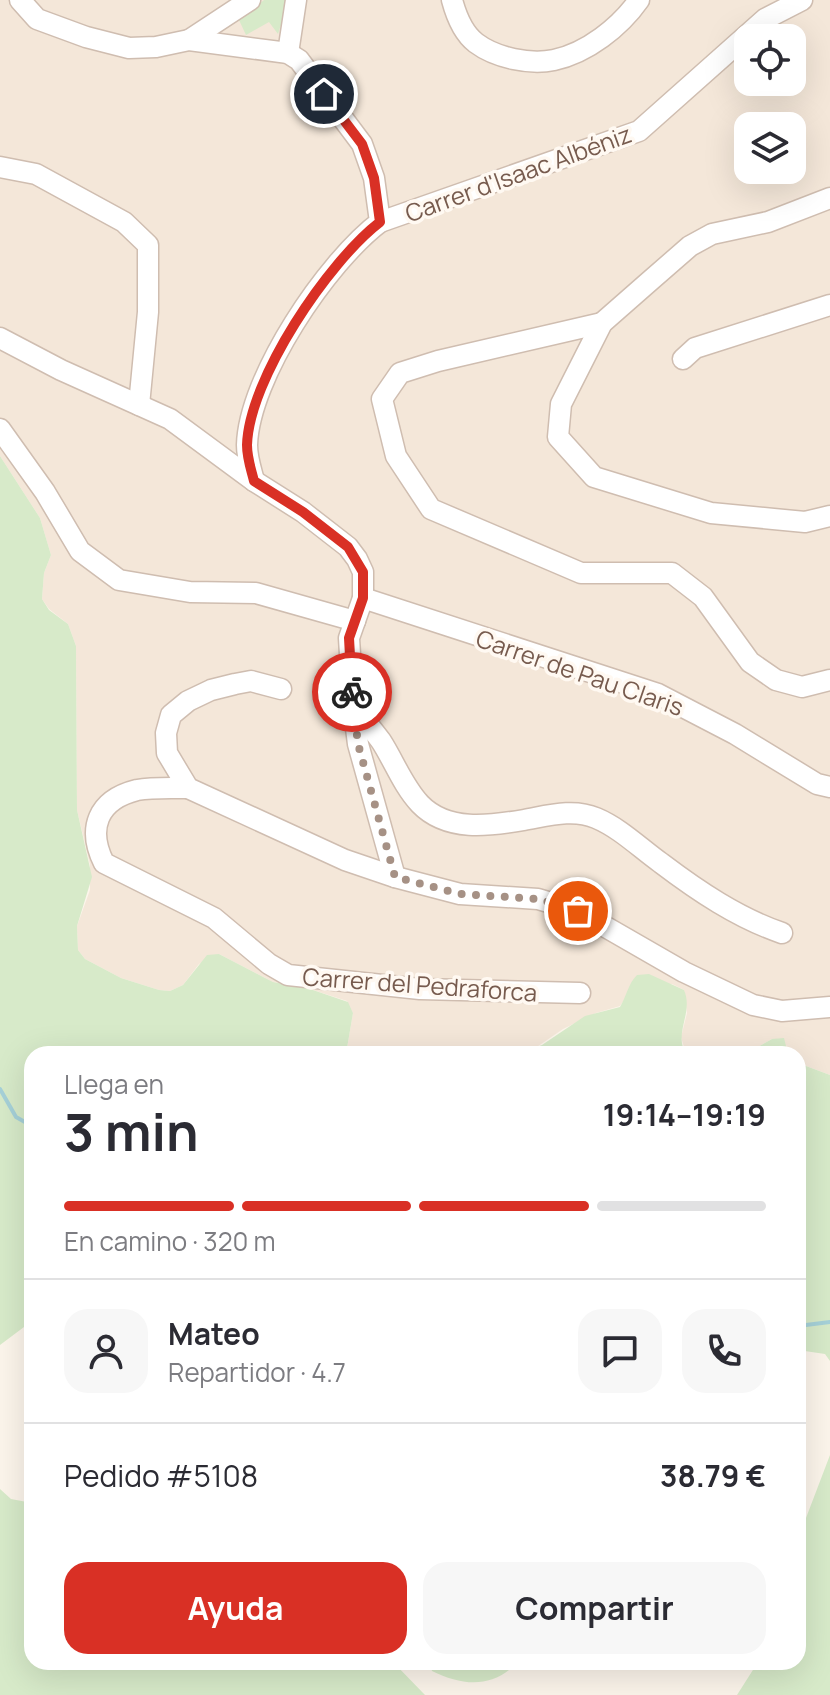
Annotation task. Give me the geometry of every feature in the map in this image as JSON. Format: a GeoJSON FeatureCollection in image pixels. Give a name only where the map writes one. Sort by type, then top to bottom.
{"type":"FeatureCollection","features":[{"type":"Feature","properties":{"kind":"street"},"geometry":{"type":"LineString","coordinates":[[20,0],[37,19],[86,37],[129,48],[156,47],[189,40],[288,53],[299,60],[362,144],[374,178],[380,222],[366,233],[316,290],[274,359],[257,400],[247,442],[254,481]]}},
{"type":"Feature","properties":{"kind":"street"},"geometry":{"type":"LineString","coordinates":[[189,40],[250,0]]}},
{"type":"Feature","properties":{"kind":"street"},"geometry":{"type":"LineString","coordinates":[[288,53],[296,0]]}},
{"type":"Feature","properties":{"kind":"street"},"geometry":{"type":"LineString","coordinates":[[452,0],[461,25],[475,42],[494,52],[534,62],[555,60],[584,49],[631,13],[639,0]]}},
{"type":"Feature","properties":{"kind":"street","name":"Carrer d'Isaac Albéniz"},"geometry":{"type":"LineString","coordinates":[[380,222],[639,131],[765,19],[802,0]]}},
{"type":"Feature","properties":{"kind":"street"},"geometry":{"type":"LineString","coordinates":[[0,167],[36,174],[124,222],[148,245],[148,312],[139,405]]}},
{"type":"Feature","properties":{"kind":"street"},"geometry":{"type":"LineString","coordinates":[[830,198],[768,222],[712,234],[690,246],[602,323],[561,404],[558,437],[594,477],[711,513],[805,522],[830,516]]}},
{"type":"Feature","properties":{"kind":"street"},"geometry":{"type":"LineString","coordinates":[[683,359],[695,348],[830,305]]}},
{"type":"Feature","properties":{"kind":"street"},"geometry":{"type":"LineString","coordinates":[[602,323],[438,361],[400,373],[382,399],[396,456],[431,509],[581,573],[672,573],[703,597],[750,662],[776,680],[802,687],[830,680]]}},
{"type":"Feature","properties":{"kind":"street"},"geometry":{"type":"LineString","coordinates":[[0,338],[61,370],[170,419],[348,547],[363,572],[363,598],[349,638],[358,744],[395,877]]}},
{"type":"Feature","properties":{"kind":"street"},"geometry":{"type":"LineString","coordinates":[[0,429],[45,492],[80,551],[119,580],[190,592],[256,593],[355,621]]}},
{"type":"Feature","properties":{"kind":"street","name":"Carrer de Pau Claris"},"geometry":{"type":"LineString","coordinates":[[363,598],[658,694],[735,734],[817,784],[830,787]]}},
{"type":"Feature","properties":{"kind":"street"},"geometry":{"type":"LineString","coordinates":[[281,689],[251,681],[235,684],[199,696],[171,715],[166,733],[167,753],[188,788],[345,860],[395,877],[460,894],[557,903],[578,911],[684,972],[753,1005],[782,1011],[830,1007]]}},
{"type":"Feature","properties":{"kind":"street"},"geometry":{"type":"LineString","coordinates":[[353,704],[381,741],[418,802],[436,815],[455,823],[489,826],[562,813],[593,817],[622,834],[701,892],[756,925],[782,933]]}},
{"type":"Feature","properties":{"kind":"street","name":"Carrer del Pedraforca"},"geometry":{"type":"LineString","coordinates":[[188,788],[138,790],[120,796],[103,810],[95,826],[96,847],[104,863],[214,918],[269,964],[288,975],[420,989],[580,993]]}},
{"type":"Feature","properties":{"kind":"shaded area"},"geometry":{"type":"Polygon","coordinates":[[[0,0],[830,0],[830,1075],[806,1066],[806,1046],[779,1046],[772,1039],[759,1046],[684,1046],[681,1037],[687,1013],[684,990],[672,984],[627,996],[620,1006],[596,1013],[563,1029],[538,1046],[347,1046],[353,1013],[347,1001],[310,989],[273,982],[219,954],[199,964],[183,985],[170,991],[121,978],[85,959],[78,950],[77,926],[90,890],[90,865],[77,810],[76,646],[68,624],[42,599],[44,573],[51,555],[40,518],[0,456],[0,0]]]}},
{"type":"Feature","properties":{"kind":"green space"},"geometry":{"type":"Polygon","coordinates":[[[264,0],[285,0],[288,3],[278,34],[269,22],[246,35],[239,20],[264,0]]]}},
{"type":"Feature","properties":{"kind":"green space"},"geometry":{"type":"Polygon","coordinates":[[[0,456],[40,518],[51,555],[44,573],[42,599],[49,610],[68,624],[76,646],[77,810],[92,877],[77,926],[78,950],[85,959],[121,978],[170,991],[183,985],[207,955],[219,954],[273,982],[310,989],[348,1002],[353,1013],[347,1046],[24,1046],[24,1327],[0,1345],[0,456]]]}},
{"type":"Feature","properties":{"kind":"green space"},"geometry":{"type":"Polygon","coordinates":[[[649,974],[684,990],[687,1007],[683,1046],[539,1046],[585,1016],[620,1007],[637,975],[649,974]]]}},
{"type":"Feature","properties":{"kind":"green space"},"geometry":{"type":"Polygon","coordinates":[[[784,1038],[786,1046],[759,1046],[772,1039],[784,1038]]]}},
{"type":"Feature","properties":{"kind":"green space"},"geometry":{"type":"Polygon","coordinates":[[[806,1066],[830,1075],[830,1361],[825,1354],[806,1351],[806,1066]]]}},
{"type":"Feature","properties":{"kind":"green space"},"geometry":{"type":"Polygon","coordinates":[[[830,1455],[830,1695],[737,1695],[753,1670],[806,1670],[806,1518],[830,1455]]]}},
{"type":"Feature","properties":{"kind":"green space"},"geometry":{"type":"Polygon","coordinates":[[[0,1489],[11,1499],[24,1501],[24,1670],[401,1670],[425,1695],[0,1695],[0,1489]]]}},
{"type":"Feature","properties":{"kind":"green space"},"geometry":{"type":"Polygon","coordinates":[[[509,1670],[488,1681],[477,1682],[455,1680],[432,1671],[509,1670]]]}},
{"type":"Feature","properties":{"kind":"waterway"},"geometry":{"type":"LineString","coordinates":[[0,1089],[16,1117],[24,1122]]}},
{"type":"Feature","properties":{"kind":"waterway"},"geometry":{"type":"LineString","coordinates":[[806,1325],[830,1322]]}},
{"type":"Feature","properties":{"kind":"way so far"},"geometry":{"type":"LineString","coordinates":[[352,692],[358,744],[395,877],[460,894],[538,899],[578,911]]}},
{"type":"Feature","properties":{"kind":"route"},"geometry":{"type":"LineString","coordinates":[[324,94],[362,144],[374,178],[380,222],[366,233],[316,290],[274,359],[257,400],[247,442],[254,481],[303,512],[348,547],[363,572],[363,598],[349,638],[352,692]]}}]}
